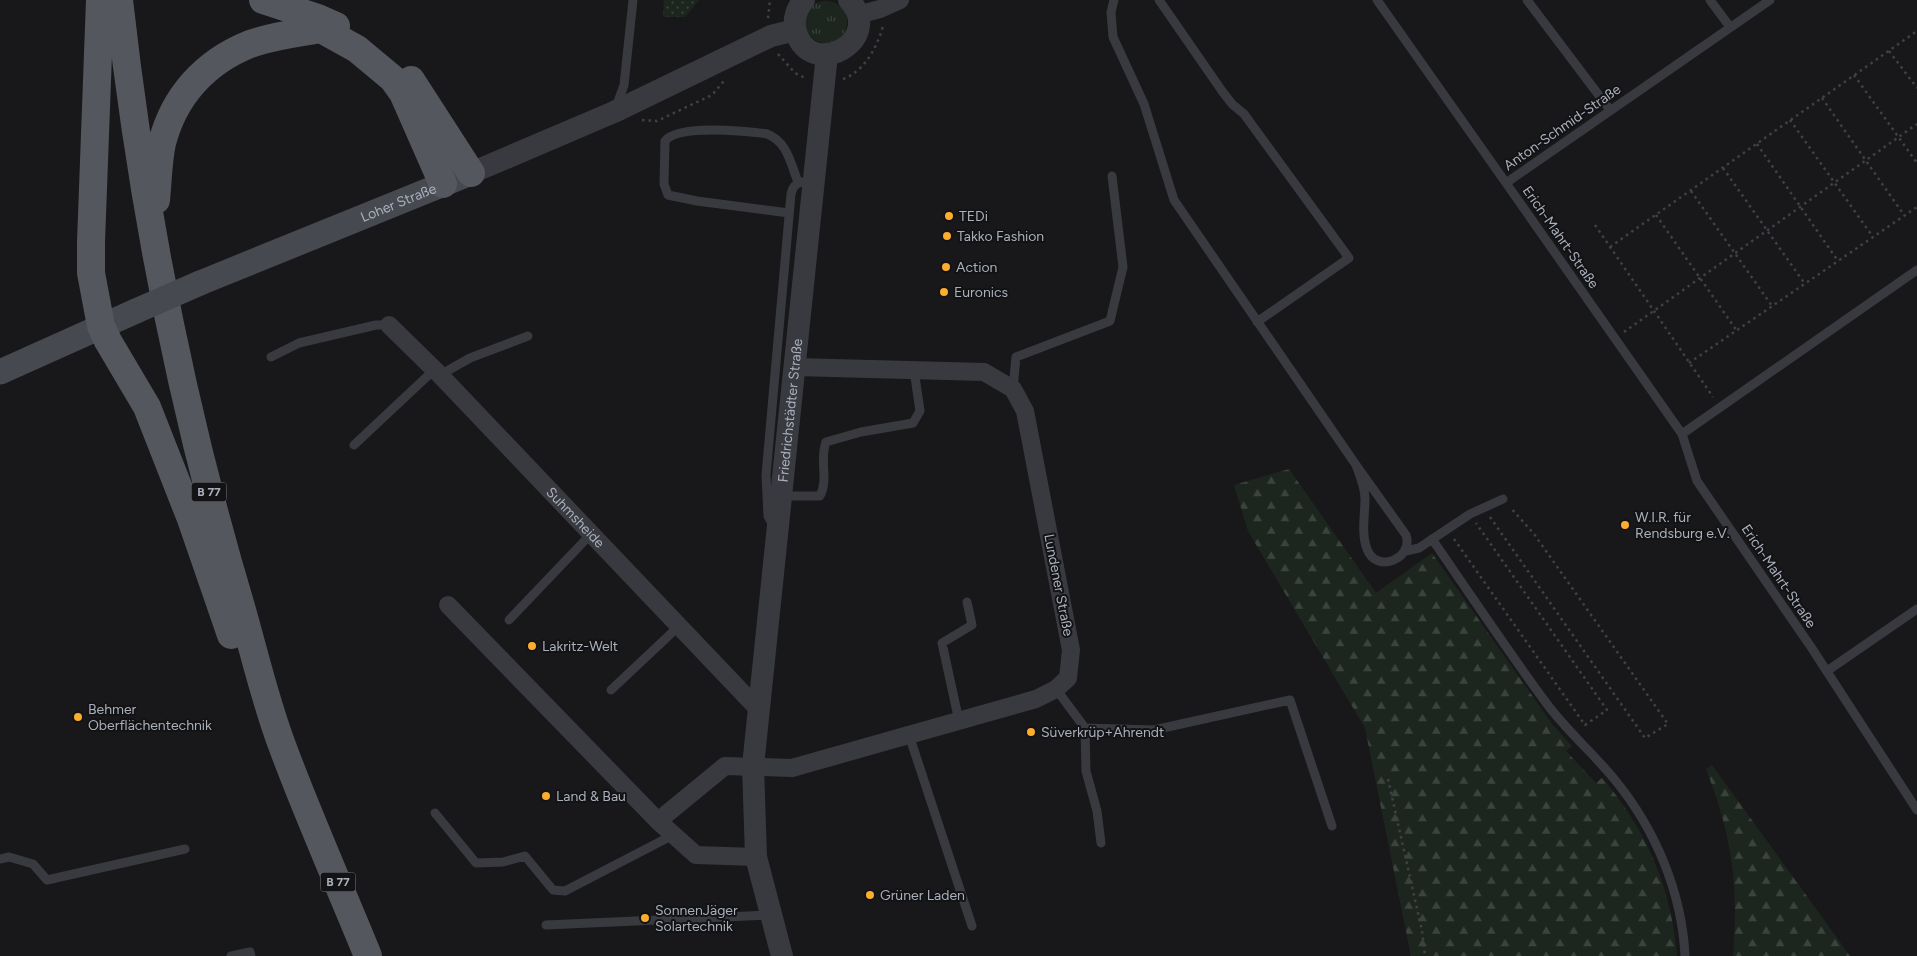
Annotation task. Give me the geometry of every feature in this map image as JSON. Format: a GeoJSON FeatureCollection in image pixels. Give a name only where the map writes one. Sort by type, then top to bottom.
{"type":"FeatureCollection","features":[{"type":"Feature","properties":{"kind":"main road"},"geometry":{"type":"LineString","coordinates":[[100,0],[91,273],[101,326],[147,407],[191,520],[250,694],[282,747]]}},
{"type":"Feature","properties":{"kind":"main road","name":"B 77"},"geometry":{"type":"LineString","coordinates":[[118,0],[127,77],[152,233],[173,343],[217,524],[282,747],[368,956]]}},
{"type":"Feature","properties":{"kind":"main road"},"geometry":{"type":"LineString","coordinates":[[263,0],[318,18],[364,39],[403,68],[471,173]]}},
{"type":"Feature","properties":{"kind":"main road"},"geometry":{"type":"LineString","coordinates":[[152,233],[162,144],[182,95],[203,73],[223,57],[251,44],[321,29],[357,49],[393,79],[403,93],[443,184]]}},
{"type":"Feature","properties":{"kind":"main road","name":"Loher Straße"},"geometry":{"type":"LineString","coordinates":[[0,372],[200,283],[471,173]]}},
{"type":"Feature","properties":{"kind":"street"},"geometry":{"type":"LineString","coordinates":[[804,0],[797,10],[794,23],[795,30],[804,46],[815,52],[827,54],[833,54],[845,49],[853,40],[858,28],[853,8],[880,9],[900,0]]}},
{"type":"Feature","properties":{"kind":"street","name":"Loher Straße"},"geometry":{"type":"LineString","coordinates":[[471,173],[614,112],[636,90],[771,36],[795,30]]}},
{"type":"Feature","properties":{"kind":"street","name":"Friedrichstädter Straße"},"geometry":{"type":"LineString","coordinates":[[782,956],[756,858],[754,766],[794,367],[806,182],[827,54]]}},
{"type":"Feature","properties":{"kind":"street","name":"Suhmsheide"},"geometry":{"type":"LineString","coordinates":[[389,325],[437,372],[759,710]]}},
{"type":"Feature","properties":{"kind":"street"},"geometry":{"type":"LineString","coordinates":[[794,367],[984,372],[1013,389]]}},
{"type":"Feature","properties":{"kind":"street","name":"Lundener Straße"},"geometry":{"type":"LineString","coordinates":[[754,766],[792,768],[1036,699],[1056,688],[1068,678],[1071,650],[1025,412],[1013,389]]}},
{"type":"Feature","properties":{"kind":"street"},"geometry":{"type":"LineString","coordinates":[[448,605],[658,822],[696,854],[756,858]]}},
{"type":"Feature","properties":{"kind":"street"},"geometry":{"type":"LineString","coordinates":[[658,822],[725,766],[754,766]]}},
{"type":"Feature","properties":{"kind":"lane"},"geometry":{"type":"LineString","coordinates":[[633,0],[636,90]]}},
{"type":"Feature","properties":{"kind":"lane"},"geometry":{"type":"LineString","coordinates":[[1114,0],[1111,18],[1113,37],[1144,104],[1174,200],[1406,535],[1408,542],[1406,551]]}},
{"type":"Feature","properties":{"kind":"lane"},"geometry":{"type":"LineString","coordinates":[[1159,0],[1222,91],[1232,104],[1244,114],[1349,258],[1257,322]]}},
{"type":"Feature","properties":{"kind":"lane","name":"Anton-Schmid-Straße"},"geometry":{"type":"LineString","coordinates":[[1377,0],[1506,183],[1770,0]]}},
{"type":"Feature","properties":{"kind":"lane"},"geometry":{"type":"LineString","coordinates":[[1526,0],[1610,110]]}},
{"type":"Feature","properties":{"kind":"lane"},"geometry":{"type":"LineString","coordinates":[[1710,0],[1730,27]]}},
{"type":"Feature","properties":{"kind":"lane"},"geometry":{"type":"LineString","coordinates":[[778,522],[770,520],[768,516],[765,489],[792,190],[806,182],[781,142],[774,136],[767,134],[701,131],[676,133],[665,141],[664,184],[668,195],[688,200],[789,213]]}},
{"type":"Feature","properties":{"kind":"lane"},"geometry":{"type":"LineString","coordinates":[[1013,389],[1016,357],[1110,321],[1123,267],[1112,176]]}},
{"type":"Feature","properties":{"kind":"lane","name":"Erich-Mahrt-Straße"},"geometry":{"type":"LineString","coordinates":[[1506,183],[1682,434],[1697,481],[1827,671],[1917,810]]}},
{"type":"Feature","properties":{"kind":"lane"},"geometry":{"type":"LineString","coordinates":[[1682,434],[1917,270]]}},
{"type":"Feature","properties":{"kind":"lane"},"geometry":{"type":"LineString","coordinates":[[271,357],[299,343],[376,325],[389,325]]}},
{"type":"Feature","properties":{"kind":"lane"},"geometry":{"type":"LineString","coordinates":[[354,445],[437,372],[528,336]]}},
{"type":"Feature","properties":{"kind":"lane"},"geometry":{"type":"LineString","coordinates":[[781,496],[820,496],[825,487],[822,452],[826,442],[861,432],[913,423],[920,411],[914,370]]}},
{"type":"Feature","properties":{"kind":"lane"},"geometry":{"type":"LineString","coordinates":[[1356,465],[1364,485],[1364,536],[1367,549],[1374,560],[1380,562],[1391,561],[1406,551],[1419,548],[1470,514],[1503,499]]}},
{"type":"Feature","properties":{"kind":"lane"},"geometry":{"type":"LineString","coordinates":[[509,620],[591,534]]}},
{"type":"Feature","properties":{"kind":"lane"},"geometry":{"type":"LineString","coordinates":[[1432,539],[1547,704],[1615,780],[1644,822],[1669,876],[1678,904],[1685,956]]}},
{"type":"Feature","properties":{"kind":"lane"},"geometry":{"type":"LineString","coordinates":[[959,721],[942,643],[972,625],[967,602]]}},
{"type":"Feature","properties":{"kind":"lane"},"geometry":{"type":"LineString","coordinates":[[1827,671],[1917,610]]}},
{"type":"Feature","properties":{"kind":"lane"},"geometry":{"type":"LineString","coordinates":[[611,690],[679,626]]}},
{"type":"Feature","properties":{"kind":"lane"},"geometry":{"type":"LineString","coordinates":[[1056,688],[1084,728],[1086,771],[1097,811],[1101,842]]}},
{"type":"Feature","properties":{"kind":"lane"},"geometry":{"type":"LineString","coordinates":[[1084,728],[1154,730],[1290,700],[1332,826]]}},
{"type":"Feature","properties":{"kind":"lane"},"geometry":{"type":"LineString","coordinates":[[909,735],[972,926]]}},
{"type":"Feature","properties":{"kind":"lane"},"geometry":{"type":"LineString","coordinates":[[434,813],[476,862],[503,862],[525,856],[553,890],[565,891],[673,835]]}},
{"type":"Feature","properties":{"kind":"lane"},"geometry":{"type":"LineString","coordinates":[[0,860],[10,857],[33,864],[47,880],[185,849]]}},
{"type":"Feature","properties":{"kind":"lane"},"geometry":{"type":"LineString","coordinates":[[546,925],[771,915]]}},
{"type":"Feature","properties":{"kind":"lane"},"geometry":{"type":"LineString","coordinates":[[231,956],[250,952],[251,956]]}},
{"type":"Feature","properties":{"kind":"path"},"geometry":{"type":"LineString","coordinates":[[1610,247],[1917,31]]}},
{"type":"Feature","properties":{"kind":"path"},"geometry":{"type":"LineString","coordinates":[[1889,51],[1917,88]]}},
{"type":"Feature","properties":{"kind":"path"},"geometry":{"type":"LineString","coordinates":[[1854,75],[1917,163]]}},
{"type":"Feature","properties":{"kind":"path"},"geometry":{"type":"LineString","coordinates":[[1822,98],[1904,215]]}},
{"type":"Feature","properties":{"kind":"path"},"geometry":{"type":"LineString","coordinates":[[1790,120],[1873,237]]}},
{"type":"Feature","properties":{"kind":"path"},"geometry":{"type":"LineString","coordinates":[[1615,338],[1917,124]]}},
{"type":"Feature","properties":{"kind":"path"},"geometry":{"type":"LineString","coordinates":[[1757,144],[1838,261]]}},
{"type":"Feature","properties":{"kind":"path"},"geometry":{"type":"LineString","coordinates":[[1723,168],[1805,284]]}},
{"type":"Feature","properties":{"kind":"path"},"geometry":{"type":"LineString","coordinates":[[1691,190],[1772,306]]}},
{"type":"Feature","properties":{"kind":"path"},"geometry":{"type":"LineString","coordinates":[[1690,363],[1917,207]]}},
{"type":"Feature","properties":{"kind":"path"},"geometry":{"type":"LineString","coordinates":[[1656,215],[1737,331]]}},
{"type":"Feature","properties":{"kind":"path"},"geometry":{"type":"LineString","coordinates":[[1595,225],[1720,407]]}},
{"type":"Feature","properties":{"kind":"path"},"geometry":{"type":"LineString","coordinates":[[1483,507],[1645,738],[1668,724],[1538,540],[1503,499]]}},
{"type":"Feature","properties":{"kind":"path"},"geometry":{"type":"LineString","coordinates":[[1447,529],[1584,725],[1607,710],[1470,514]]}},
{"type":"Feature","properties":{"kind":"path"},"geometry":{"type":"LineString","coordinates":[[1388,779],[1422,931],[1425,956]]}},
{"type":"Feature","properties":{"kind":"green space"},"geometry":{"type":"Polygon","coordinates":[[[664,0],[699,0],[685,17],[663,17],[664,0]]]}},
{"type":"Feature","properties":{"kind":"green space"},"geometry":{"type":"Polygon","coordinates":[[[822,1],[830,1],[841,7],[847,22],[841,37],[830,43],[822,43],[811,37],[805,26],[805,18],[811,7],[822,1]]]}},
{"type":"Feature","properties":{"kind":"green space"},"geometry":{"type":"Polygon","coordinates":[[[1289,469],[1376,593],[1432,553],[1552,724],[1572,746],[1566,751],[1596,783],[1602,778],[1632,818],[1644,839],[1663,884],[1674,931],[1677,956],[1411,956],[1365,728],[1248,531],[1234,485],[1289,469]]]}},
{"type":"Feature","properties":{"kind":"green space"},"geometry":{"type":"Polygon","coordinates":[[[1712,765],[1850,956],[1733,956],[1735,930],[1734,883],[1728,839],[1706,769],[1712,765]]]}},
{"type":"Feature","properties":{"kind":"place","name":"TEDi"},"geometry":{"type":"Point","coordinates":[949,216]}},
{"type":"Feature","properties":{"kind":"place","name":"Takko Fashion"},"geometry":{"type":"Point","coordinates":[947,236]}},
{"type":"Feature","properties":{"kind":"place","name":"Action"},"geometry":{"type":"Point","coordinates":[946,267]}},
{"type":"Feature","properties":{"kind":"place","name":"Euronics"},"geometry":{"type":"Point","coordinates":[944,292]}},
{"type":"Feature","properties":{"kind":"place","name":"W.I.R. für Rendsburg e.V."},"geometry":{"type":"Point","coordinates":[1625,525]}},
{"type":"Feature","properties":{"kind":"place","name":"Lakritz-Welt"},"geometry":{"type":"Point","coordinates":[532,646]}},
{"type":"Feature","properties":{"kind":"place","name":"Behmer Oberflächentechnik"},"geometry":{"type":"Point","coordinates":[78,717]}},
{"type":"Feature","properties":{"kind":"place","name":"Süverkrüp+Ahrendt"},"geometry":{"type":"Point","coordinates":[1031,732]}},
{"type":"Feature","properties":{"kind":"place","name":"Land & Bau"},"geometry":{"type":"Point","coordinates":[546,796]}},
{"type":"Feature","properties":{"kind":"place","name":"Grüner Laden"},"geometry":{"type":"Point","coordinates":[870,895]}},
{"type":"Feature","properties":{"kind":"place","name":"SonnenJäger Solartechnik"},"geometry":{"type":"Point","coordinates":[645,918]}}]}
